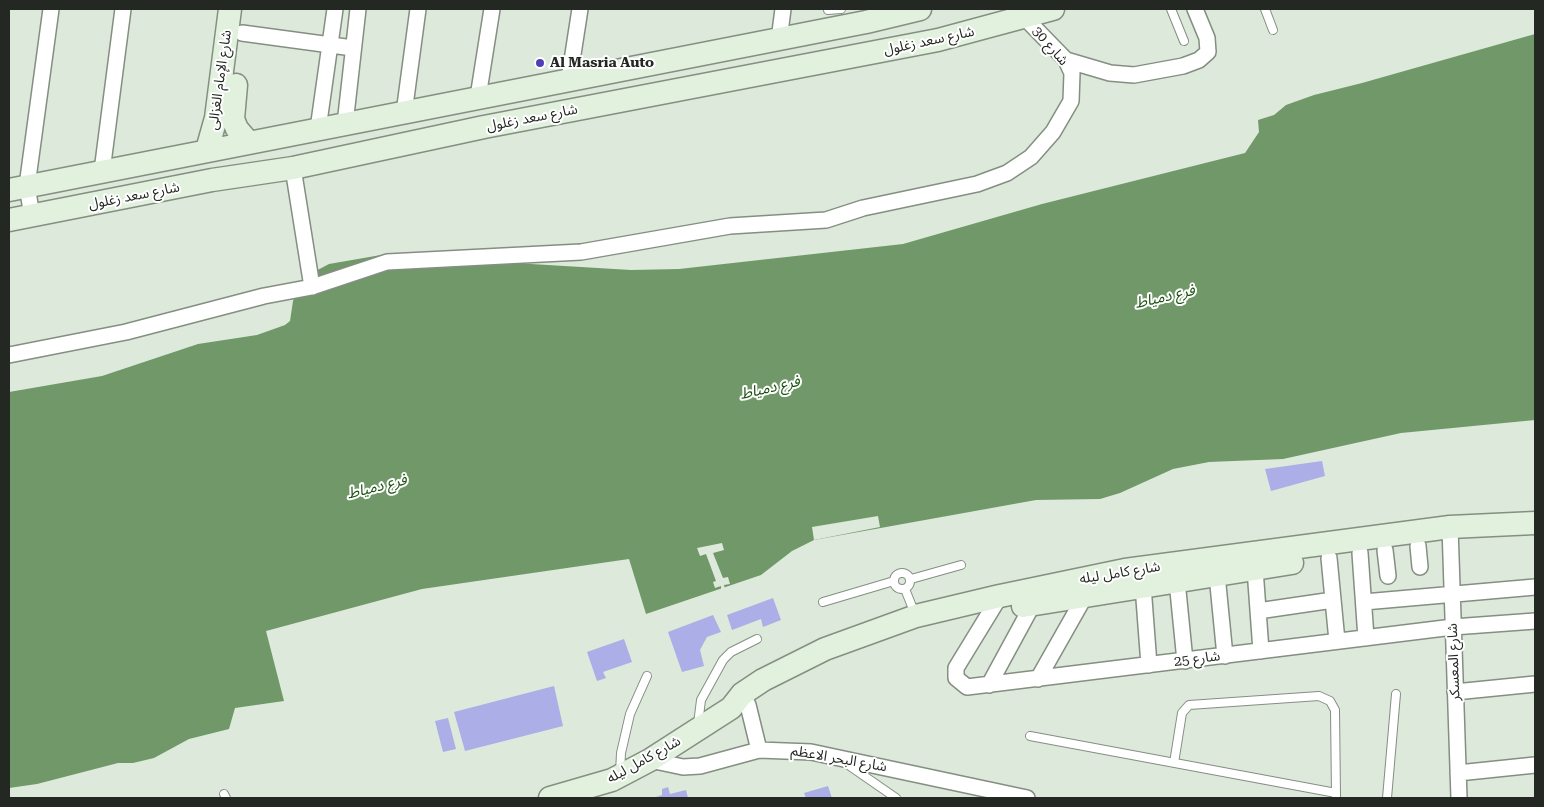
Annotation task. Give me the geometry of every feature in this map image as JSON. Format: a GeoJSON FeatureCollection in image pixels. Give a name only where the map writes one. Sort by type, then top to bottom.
{"type":"FeatureCollection","features":[{"type":"Feature","properties":{"kind":"main road","name":"شارع الإمام الغزالى"},"geometry":{"type":"LineString","coordinates":[[207,150],[216,118],[230,9]]}},
{"type":"Feature","properties":{"kind":"main road","name":"شارع الإمام الغزالى"},"geometry":{"type":"LineString","coordinates":[[245,9],[232,113],[237,129],[249,143]]}},
{"type":"Feature","properties":{"kind":"main road"},"geometry":{"type":"LineString","coordinates":[[18,188],[478,97],[779,40],[918,9]]}},
{"type":"Feature","properties":{"kind":"main road","name":"شارع سعد زغلول"},"geometry":{"type":"LineString","coordinates":[[9,220],[212,180],[294,168],[484,127],[938,40],[1053,9]]}},
{"type":"Feature","properties":{"kind":"main road"},"geometry":{"type":"LineString","coordinates":[[643,67],[672,81],[674,88],[671,91]]}},
{"type":"Feature","properties":{"kind":"main road"},"geometry":{"type":"LineString","coordinates":[[629,100],[625,96],[625,90],[643,67]]}},
{"type":"Feature","properties":{"kind":"main road","name":"شارع كامل ليله"},"geometry":{"type":"LineString","coordinates":[[550,798],[583,790],[650,760],[741,702],[763,680],[825,649],[1125,570],[1535,523]]}},
{"type":"Feature","properties":{"kind":"main road","name":"شارع كامل ليله"},"geometry":{"type":"LineString","coordinates":[[994,605],[1033,604],[1384,550],[1419,556],[1450,534],[1535,537]]}},
{"type":"Feature","properties":{"kind":"street"},"geometry":{"type":"LineString","coordinates":[[32,216],[18,188],[51,9]]}},
{"type":"Feature","properties":{"kind":"street"},"geometry":{"type":"LineString","coordinates":[[102,171],[123,9]]}},
{"type":"Feature","properties":{"kind":"street"},"geometry":{"type":"LineString","coordinates":[[318,129],[335,9]]}},
{"type":"Feature","properties":{"kind":"street"},"geometry":{"type":"LineString","coordinates":[[345,124],[358,9]]}},
{"type":"Feature","properties":{"kind":"street"},"geometry":{"type":"LineString","coordinates":[[404,112],[418,9]]}},
{"type":"Feature","properties":{"kind":"street"},"geometry":{"type":"LineString","coordinates":[[478,97],[492,9]]}},
{"type":"Feature","properties":{"kind":"street"},"geometry":{"type":"LineString","coordinates":[[570,80],[580,9]]}},
{"type":"Feature","properties":{"kind":"street"},"geometry":{"type":"LineString","coordinates":[[779,40],[783,9]]}},
{"type":"Feature","properties":{"kind":"street"},"geometry":{"type":"LineString","coordinates":[[1066,60],[1110,73],[1134,75],[1183,66],[1199,60],[1208,52],[1207,38],[1195,9]]}},
{"type":"Feature","properties":{"kind":"street","name":"شارع 30"},"geometry":{"type":"LineString","coordinates":[[9,355],[126,332],[264,296],[312,286],[387,262],[581,252],[730,226],[826,220],[862,208],[977,184],[1007,173],[1031,157],[1053,132],[1071,101],[1072,73],[1066,60],[1024,17]]}},
{"type":"Feature","properties":{"kind":"street"},"geometry":{"type":"LineString","coordinates":[[242,33],[353,48]]}},
{"type":"Feature","properties":{"kind":"street"},"geometry":{"type":"LineString","coordinates":[[294,168],[312,286]]}},
{"type":"Feature","properties":{"kind":"street","name":"شارع المعسكر"},"geometry":{"type":"LineString","coordinates":[[1450,534],[1459,798]]}},
{"type":"Feature","properties":{"kind":"street"},"geometry":{"type":"LineString","coordinates":[[1384,550],[1388,576]]}},
{"type":"Feature","properties":{"kind":"street"},"geometry":{"type":"LineString","coordinates":[[1360,554],[1366,638]]}},
{"type":"Feature","properties":{"kind":"street"},"geometry":{"type":"LineString","coordinates":[[1329,558],[1337,641]]}},
{"type":"Feature","properties":{"kind":"street"},"geometry":{"type":"LineString","coordinates":[[1256,569],[1261,651]]}},
{"type":"Feature","properties":{"kind":"street"},"geometry":{"type":"LineString","coordinates":[[1217,575],[1225,656]]}},
{"type":"Feature","properties":{"kind":"street"},"geometry":{"type":"LineString","coordinates":[[1177,581],[1184,661]]}},
{"type":"Feature","properties":{"kind":"street"},"geometry":{"type":"LineString","coordinates":[[1143,586],[1149,665]]}},
{"type":"Feature","properties":{"kind":"street"},"geometry":{"type":"LineString","coordinates":[[1364,602],[1535,587]]}},
{"type":"Feature","properties":{"kind":"street"},"geometry":{"type":"LineString","coordinates":[[1038,679],[1085,596]]}},
{"type":"Feature","properties":{"kind":"street"},"geometry":{"type":"LineString","coordinates":[[1258,611],[1333,600]]}},
{"type":"Feature","properties":{"kind":"street"},"geometry":{"type":"LineString","coordinates":[[989,685],[1033,604]]}},
{"type":"Feature","properties":{"kind":"street","name":"شارع 25"},"geometry":{"type":"LineString","coordinates":[[994,605],[958,664],[955,673],[959,682],[967,688],[1453,627],[1535,621]]}},
{"type":"Feature","properties":{"kind":"street"},"geometry":{"type":"LineString","coordinates":[[1455,692],[1535,684]]}},
{"type":"Feature","properties":{"kind":"street"},"geometry":{"type":"LineString","coordinates":[[741,702],[760,750]]}},
{"type":"Feature","properties":{"kind":"street","name":"شارع البحر الاعظم"},"geometry":{"type":"LineString","coordinates":[[650,760],[666,765],[700,766],[760,750],[789,750],[835,756],[1027,798]]}},
{"type":"Feature","properties":{"kind":"street"},"geometry":{"type":"LineString","coordinates":[[1458,773],[1535,765]]}},
{"type":"Feature","properties":{"kind":"lane"},"geometry":{"type":"LineString","coordinates":[[828,10],[841,9]]}},
{"type":"Feature","properties":{"kind":"lane"},"geometry":{"type":"LineString","coordinates":[[1171,9],[1184,41]]}},
{"type":"Feature","properties":{"kind":"lane"},"geometry":{"type":"LineString","coordinates":[[1265,9],[1272,30]]}},
{"type":"Feature","properties":{"kind":"lane"},"geometry":{"type":"LineString","coordinates":[[911,579],[961,565]]}},
{"type":"Feature","properties":{"kind":"lane"},"geometry":{"type":"LineString","coordinates":[[900,572],[907,574],[911,579],[910,585],[905,589],[898,588],[894,581],[895,576],[900,572]]}},
{"type":"Feature","properties":{"kind":"lane"},"geometry":{"type":"LineString","coordinates":[[823,602],[894,581]]}},
{"type":"Feature","properties":{"kind":"lane"},"geometry":{"type":"LineString","coordinates":[[905,589],[919,624]]}},
{"type":"Feature","properties":{"kind":"lane"},"geometry":{"type":"LineString","coordinates":[[698,729],[698,714],[702,700],[722,660],[731,652],[757,639]]}},
{"type":"Feature","properties":{"kind":"lane"},"geometry":{"type":"LineString","coordinates":[[620,775],[621,753],[630,714],[647,676]]}},
{"type":"Feature","properties":{"kind":"lane"},"geometry":{"type":"LineString","coordinates":[[1386,798],[1396,694]]}},
{"type":"Feature","properties":{"kind":"lane"},"geometry":{"type":"LineString","coordinates":[[1030,736],[1336,796],[1335,710],[1330,701],[1319,696],[1189,705],[1182,713],[1174,763]]}},
{"type":"Feature","properties":{"kind":"lane"},"geometry":{"type":"LineString","coordinates":[[835,756],[896,798]]}},
{"type":"Feature","properties":{"kind":"water","name":"فرع دمياط"},"geometry":{"type":"Polygon","coordinates":[[[1535,34],[1535,420],[1401,433],[1283,459],[1209,462],[1173,469],[1120,493],[1100,499],[1036,500],[814,540],[792,551],[761,575],[646,614],[629,559],[422,589],[266,631],[284,701],[235,708],[229,729],[189,739],[154,758],[133,763],[118,763],[37,784],[9,788],[9,392],[102,376],[198,344],[257,335],[285,325],[290,321],[293,301],[300,285],[310,274],[329,264],[381,255],[631,270],[679,269],[903,244],[1042,204],[1245,153],[1259,132],[1258,120],[1274,115],[1286,105],[1314,95],[1535,34]]]}},
{"type":"Feature","properties":{"kind":"pier"},"geometry":{"type":"Polygon","coordinates":[[[878,516],[880,527],[814,540],[812,527],[878,516]]]}},
{"type":"Feature","properties":{"kind":"pier"},"geometry":{"type":"Polygon","coordinates":[[[722,543],[724,550],[713,553],[723,578],[728,577],[730,584],[724,585],[725,589],[721,590],[721,586],[715,588],[713,582],[716,581],[706,554],[700,556],[697,548],[722,543]]]}},
{"type":"Feature","properties":{"kind":"building"},"geometry":{"type":"Polygon","coordinates":[[[1322,461],[1325,476],[1271,491],[1265,469],[1322,461]]]}},
{"type":"Feature","properties":{"kind":"building"},"geometry":{"type":"Polygon","coordinates":[[[773,598],[781,620],[763,627],[761,619],[732,630],[727,615],[773,598]]]}},
{"type":"Feature","properties":{"kind":"building"},"geometry":{"type":"Polygon","coordinates":[[[713,615],[721,632],[707,637],[700,650],[704,666],[682,672],[668,632],[713,615]]]}},
{"type":"Feature","properties":{"kind":"building"},"geometry":{"type":"Polygon","coordinates":[[[624,639],[632,662],[603,672],[606,678],[597,681],[587,652],[624,639]]]}},
{"type":"Feature","properties":{"kind":"building"},"geometry":{"type":"Polygon","coordinates":[[[554,686],[563,726],[465,751],[454,712],[554,686]]]}},
{"type":"Feature","properties":{"kind":"building"},"geometry":{"type":"Polygon","coordinates":[[[448,718],[456,749],[443,752],[435,721],[448,718]]]}},
{"type":"Feature","properties":{"kind":"building"},"geometry":{"type":"Polygon","coordinates":[[[828,786],[832,798],[806,798],[804,793],[828,786]]]}},
{"type":"Feature","properties":{"kind":"building"},"geometry":{"type":"Polygon","coordinates":[[[668,787],[670,794],[686,790],[688,798],[653,798],[662,795],[662,789],[668,787]]]}},
{"type":"Feature","properties":{"kind":"place","name":"Al Masria Auto"},"geometry":{"type":"Point","coordinates":[540,63]}}]}
